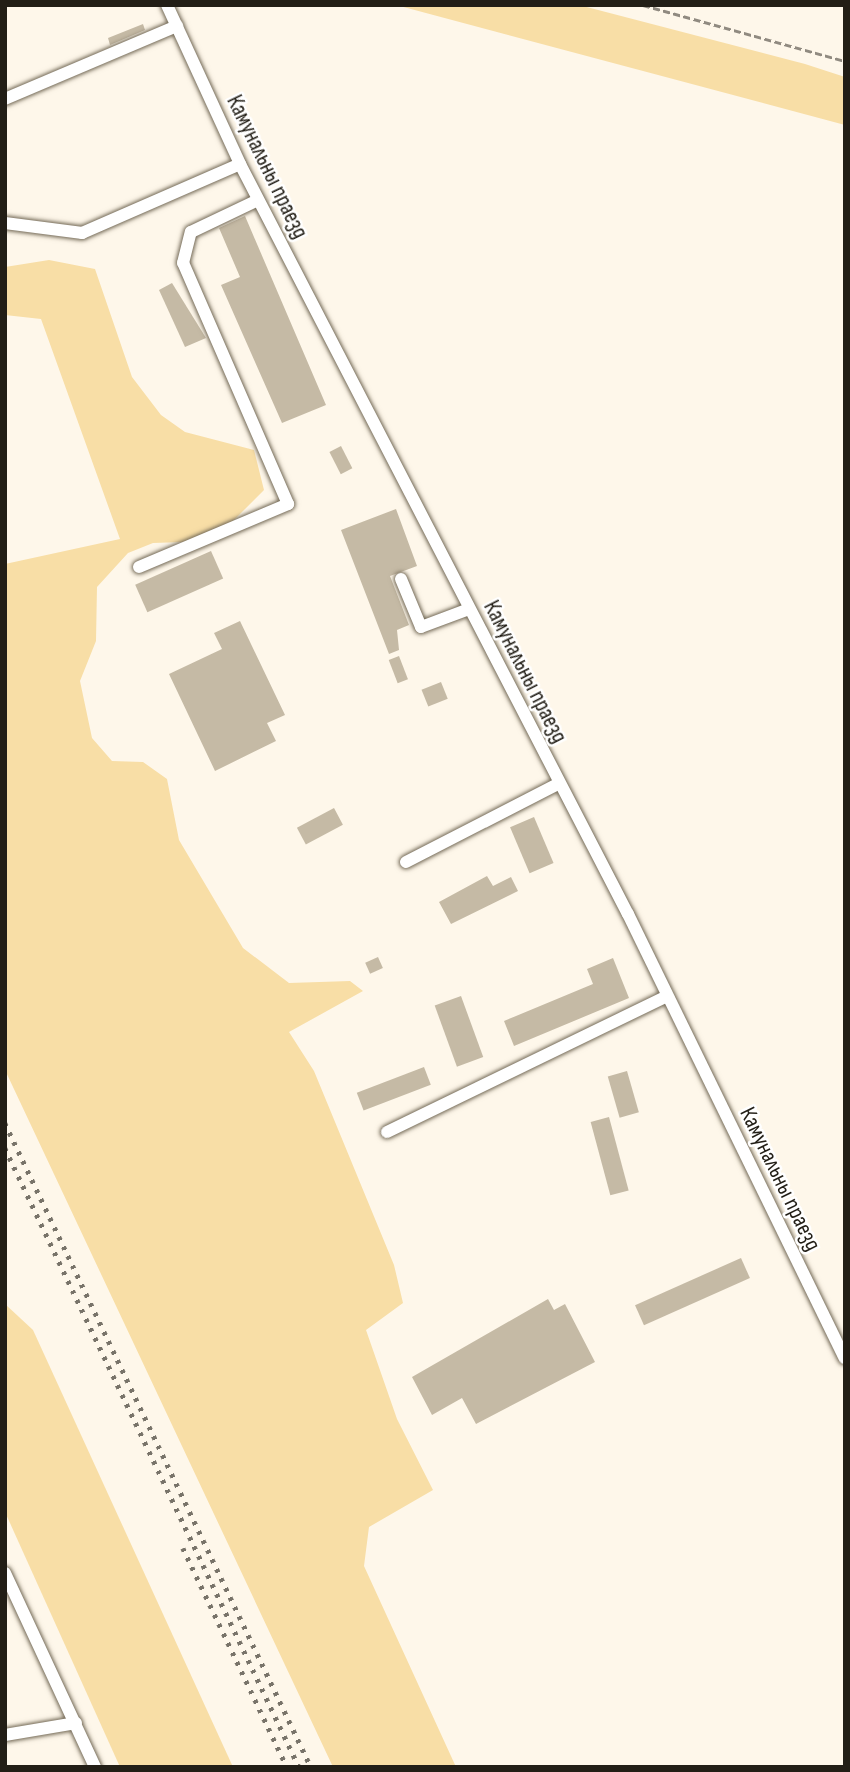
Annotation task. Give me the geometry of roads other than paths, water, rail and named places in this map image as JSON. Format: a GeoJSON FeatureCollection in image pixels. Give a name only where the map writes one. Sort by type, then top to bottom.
{"type":"FeatureCollection","features":[{"type":"Feature","properties":{"kind":"street","name":"Камунальны праезд"},"geometry":{"type":"LineString","coordinates":[[167,5],[258,200],[667,996],[845,1358]]}},
{"type":"Feature","properties":{"kind":"street"},"geometry":{"type":"LineString","coordinates":[[5,99],[177,26]]}},
{"type":"Feature","properties":{"kind":"street"},"geometry":{"type":"LineString","coordinates":[[5,223],[82,233],[240,164]]}},
{"type":"Feature","properties":{"kind":"street"},"geometry":{"type":"LineString","coordinates":[[139,567],[288,504],[183,263],[191,232],[258,200]]}},
{"type":"Feature","properties":{"kind":"street"},"geometry":{"type":"LineString","coordinates":[[401,579],[421,627],[469,609]]}},
{"type":"Feature","properties":{"kind":"street"},"geometry":{"type":"LineString","coordinates":[[406,862],[558,784]]}},
{"type":"Feature","properties":{"kind":"street"},"geometry":{"type":"LineString","coordinates":[[387,1132],[667,996]]}},
{"type":"Feature","properties":{"kind":"street"},"geometry":{"type":"LineString","coordinates":[[5,1573],[94,1767]]}},
{"type":"Feature","properties":{"kind":"street"},"geometry":{"type":"LineString","coordinates":[[5,1735],[76,1723]]}},
{"type":"Feature","properties":{"kind":"railway"},"geometry":{"type":"LineString","coordinates":[[5,1123],[311,1767]]}},
{"type":"Feature","properties":{"kind":"railway"},"geometry":{"type":"LineString","coordinates":[[5,1148],[299,1767]]}},
{"type":"Feature","properties":{"kind":"railway"},"geometry":{"type":"LineString","coordinates":[[183,1548],[287,1767]]}}]}
